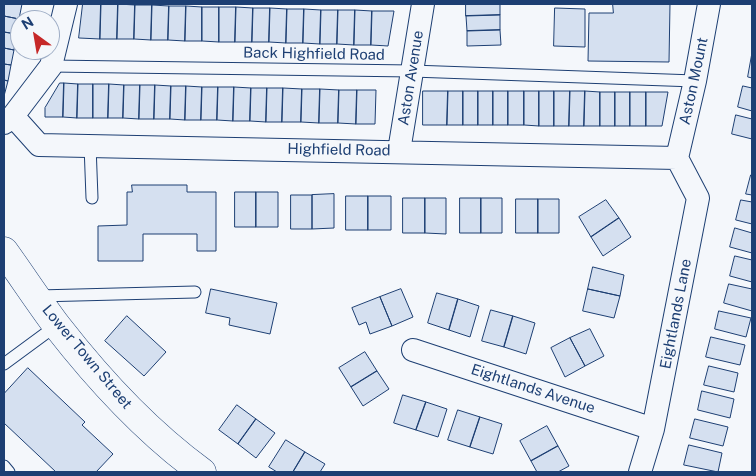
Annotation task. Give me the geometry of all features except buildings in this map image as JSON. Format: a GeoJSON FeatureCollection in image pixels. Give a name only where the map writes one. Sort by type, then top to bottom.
{"type":"FeatureCollection","features":[{"type":"Feature","properties":{"kind":"main road","name":"Lower Town Street"},"geometry":{"type":"LineString","coordinates":[[4,251],[57,326],[109,388],[173,450],[202,472]]}},
{"type":"Feature","properties":{"kind":"street"},"geometry":{"type":"LineString","coordinates":[[8,120],[51,66],[66,4]]}},
{"type":"Feature","properties":{"kind":"street","name":"Aston Avenue"},"geometry":{"type":"LineString","coordinates":[[399,151],[422,4]]}},
{"type":"Feature","properties":{"kind":"street","name":"Aston Mount"},"geometry":{"type":"LineString","coordinates":[[677,158],[695,81],[709,4]]}},
{"type":"Feature","properties":{"kind":"street","name":"Highfield Road"},"geometry":{"type":"LineString","coordinates":[[8,120],[39,145],[677,158]]}},
{"type":"Feature","properties":{"kind":"street","name":"Eightlands Lane"},"geometry":{"type":"LineString","coordinates":[[640,472],[653,429],[698,198],[677,158]]}},
{"type":"Feature","properties":{"kind":"street","name":"Eightlands Avenue"},"geometry":{"type":"LineString","coordinates":[[413,350],[653,429]]}},
{"type":"Feature","properties":{"kind":"lane","name":"Back Highfield Road"},"geometry":{"type":"LineString","coordinates":[[51,66],[412,71],[695,81]]}},
{"type":"Feature","properties":{"kind":"lane"},"geometry":{"type":"LineString","coordinates":[[90,145],[92,198]]}},
{"type":"Feature","properties":{"kind":"lane"},"geometry":{"type":"LineString","coordinates":[[36,296],[195,292]]}},
{"type":"Feature","properties":{"kind":"lane"},"geometry":{"type":"LineString","coordinates":[[4,364],[57,326]]}},
{"type":"Feature","properties":{"kind":"lane"},"geometry":{"type":"LineString","coordinates":[[4,466],[9,472]]}}]}
